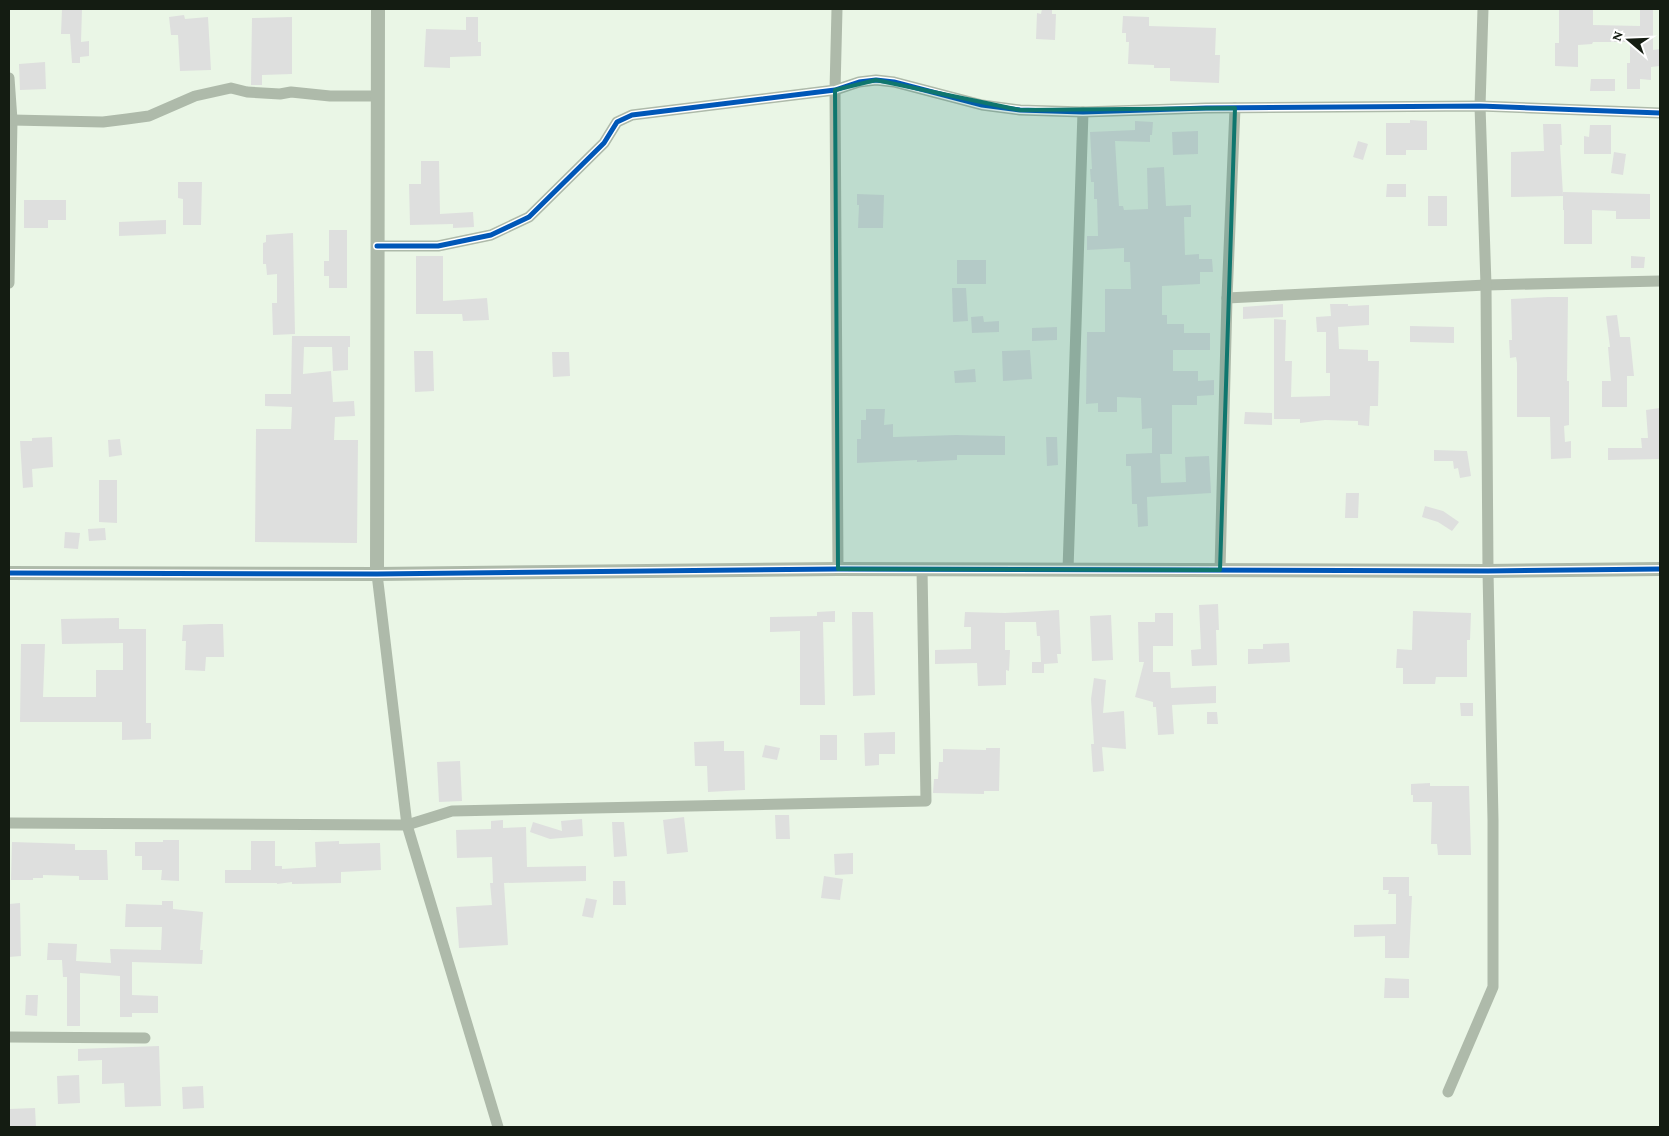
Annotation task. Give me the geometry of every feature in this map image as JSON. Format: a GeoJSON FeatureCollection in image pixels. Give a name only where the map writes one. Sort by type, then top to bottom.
{"type":"FeatureCollection","features":[{"type":"Feature","properties":{"kind":"street"},"geometry":{"type":"LineString","coordinates":[[378,9],[377,574],[407,824],[498,1127]]}},
{"type":"Feature","properties":{"kind":"street"},"geometry":{"type":"LineString","coordinates":[[836,9],[838,569]]}},
{"type":"Feature","properties":{"kind":"street"},"geometry":{"type":"LineString","coordinates":[[1448,1092],[1493,987],[1493,820],[1488,570],[1486,285],[1480,106],[1483,9]]}},
{"type":"Feature","properties":{"kind":"street"},"geometry":{"type":"LineString","coordinates":[[9,78],[12,120],[9,283]]}},
{"type":"Feature","properties":{"kind":"street"},"geometry":{"type":"LineString","coordinates":[[377,246],[438,246],[491,235],[529,217],[604,143],[617,122],[632,115],[835,90],[859,82],[876,80],[894,82],[992,106],[1020,110],[1083,112],[1235,108],[1480,106],[1660,113]]}},
{"type":"Feature","properties":{"kind":"street"},"geometry":{"type":"LineString","coordinates":[[12,120],[103,122],[148,116],[195,96],[231,88],[247,92],[280,94],[291,92],[330,96],[378,96]]}},
{"type":"Feature","properties":{"kind":"street"},"geometry":{"type":"LineString","coordinates":[[1220,570],[1226,298],[1235,108]]}},
{"type":"Feature","properties":{"kind":"street"},"geometry":{"type":"LineString","coordinates":[[1068,570],[1083,112]]}},
{"type":"Feature","properties":{"kind":"street"},"geometry":{"type":"LineString","coordinates":[[1226,298],[1486,285],[1660,281]]}},
{"type":"Feature","properties":{"kind":"street"},"geometry":{"type":"LineString","coordinates":[[9,573],[377,574],[838,569],[1660,569]]}},
{"type":"Feature","properties":{"kind":"street"},"geometry":{"type":"LineString","coordinates":[[9,823],[407,824],[452,811],[926,801],[922,569]]}},
{"type":"Feature","properties":{"kind":"street"},"geometry":{"type":"LineString","coordinates":[[9,1037],[145,1038]]}},
{"type":"Feature","properties":{"kind":"highlighted area"},"geometry":{"type":"Polygon","coordinates":[[[876,80],[1020,110],[1235,108],[1220,570],[838,569],[835,90],[876,80]]]}},
{"type":"Feature","properties":{"kind":"building"},"geometry":{"type":"Polygon","coordinates":[[[62,9],[82,9],[81,42],[89,41],[89,56],[80,57],[80,63],[72,63],[70,34],[61,34],[62,9]]]}},
{"type":"Feature","properties":{"kind":"building"},"geometry":{"type":"Polygon","coordinates":[[[1042,9],[1052,9],[1052,14],[1056,14],[1055,40],[1036,39],[1037,13],[1041,14],[1042,9]]]}},
{"type":"Feature","properties":{"kind":"building"},"geometry":{"type":"Polygon","coordinates":[[[1559,9],[1593,9],[1593,25],[1640,26],[1640,9],[1653,9],[1653,50],[1660,49],[1660,66],[1651,67],[1651,80],[1640,79],[1640,89],[1627,89],[1627,63],[1630,63],[1630,42],[1593,42],[1592,44],[1578,45],[1578,67],[1555,66],[1555,43],[1559,43],[1559,9]]]}},
{"type":"Feature","properties":{"kind":"building"},"geometry":{"type":"Polygon","coordinates":[[[184,15],[185,19],[208,17],[211,70],[180,71],[178,35],[171,35],[169,17],[184,15]]]}},
{"type":"Feature","properties":{"kind":"building"},"geometry":{"type":"Polygon","coordinates":[[[1123,16],[1149,17],[1149,26],[1216,28],[1215,55],[1220,55],[1219,83],[1170,81],[1170,68],[1154,68],[1154,65],[1128,64],[1129,42],[1126,42],[1126,33],[1122,33],[1123,16]]]}},
{"type":"Feature","properties":{"kind":"building"},"geometry":{"type":"Polygon","coordinates":[[[292,17],[292,74],[262,75],[262,85],[251,85],[252,18],[292,17]]]}},
{"type":"Feature","properties":{"kind":"building"},"geometry":{"type":"Polygon","coordinates":[[[466,17],[478,17],[478,42],[481,42],[481,56],[450,57],[450,68],[424,67],[426,29],[466,30],[466,17]]]}},
{"type":"Feature","properties":{"kind":"building"},"geometry":{"type":"Polygon","coordinates":[[[45,62],[46,89],[20,90],[19,64],[45,62]]]}},
{"type":"Feature","properties":{"kind":"building"},"geometry":{"type":"Polygon","coordinates":[[[1591,79],[1615,79],[1615,91],[1590,91],[1591,79]]]}},
{"type":"Feature","properties":{"kind":"building"},"geometry":{"type":"Polygon","coordinates":[[[1410,120],[1427,121],[1427,150],[1406,150],[1406,155],[1386,155],[1386,123],[1410,123],[1410,120]]]}},
{"type":"Feature","properties":{"kind":"building"},"geometry":{"type":"Polygon","coordinates":[[[1135,121],[1153,122],[1152,135],[1150,135],[1150,142],[1115,141],[1119,206],[1123,206],[1124,210],[1148,209],[1147,168],[1164,167],[1166,206],[1191,205],[1191,217],[1184,217],[1185,255],[1199,254],[1199,259],[1212,259],[1213,272],[1200,272],[1200,284],[1162,286],[1162,315],[1167,315],[1167,324],[1184,324],[1184,333],[1210,333],[1210,350],[1173,350],[1173,371],[1198,371],[1198,381],[1214,380],[1214,395],[1197,396],[1197,405],[1172,405],[1172,454],[1160,454],[1161,483],[1186,482],[1185,457],[1209,456],[1211,493],[1147,497],[1148,526],[1138,527],[1137,504],[1132,504],[1131,466],[1126,466],[1126,454],[1152,453],[1152,428],[1142,429],[1141,398],[1117,397],[1117,412],[1098,412],[1098,403],[1086,404],[1087,332],[1105,332],[1105,289],[1131,289],[1130,262],[1124,262],[1124,248],[1087,250],[1087,236],[1098,236],[1097,199],[1094,199],[1094,182],[1091,182],[1090,169],[1092,169],[1090,132],[1135,130],[1135,121]]]}},
{"type":"Feature","properties":{"kind":"building"},"geometry":{"type":"Polygon","coordinates":[[[1543,124],[1561,124],[1562,145],[1560,145],[1563,195],[1563,192],[1650,194],[1650,219],[1616,219],[1616,211],[1592,210],[1592,244],[1564,244],[1563,196],[1511,197],[1511,152],[1544,151],[1543,124]]]}},
{"type":"Feature","properties":{"kind":"building"},"geometry":{"type":"Polygon","coordinates":[[[1590,125],[1611,125],[1611,154],[1584,154],[1584,136],[1589,137],[1590,125]]]}},
{"type":"Feature","properties":{"kind":"building"},"geometry":{"type":"Polygon","coordinates":[[[1198,131],[1198,154],[1173,155],[1172,132],[1198,131]]]}},
{"type":"Feature","properties":{"kind":"building"},"geometry":{"type":"Polygon","coordinates":[[[1358,141],[1368,144],[1363,160],[1353,157],[1358,141]]]}},
{"type":"Feature","properties":{"kind":"building"},"geometry":{"type":"Polygon","coordinates":[[[1614,152],[1626,154],[1623,175],[1611,173],[1614,152]]]}},
{"type":"Feature","properties":{"kind":"building"},"geometry":{"type":"Polygon","coordinates":[[[421,161],[439,161],[440,214],[473,212],[474,227],[453,228],[453,224],[410,225],[409,184],[421,184],[421,161]]]}},
{"type":"Feature","properties":{"kind":"building"},"geometry":{"type":"Polygon","coordinates":[[[178,182],[202,182],[201,225],[183,225],[183,199],[178,198],[178,182]]]}},
{"type":"Feature","properties":{"kind":"building"},"geometry":{"type":"Polygon","coordinates":[[[1387,184],[1406,184],[1406,197],[1386,197],[1387,184]]]}},
{"type":"Feature","properties":{"kind":"building"},"geometry":{"type":"Polygon","coordinates":[[[857,194],[884,195],[883,228],[858,228],[859,205],[857,205],[857,194]]]}},
{"type":"Feature","properties":{"kind":"building"},"geometry":{"type":"Polygon","coordinates":[[[1428,196],[1447,196],[1447,226],[1428,226],[1428,196]]]}},
{"type":"Feature","properties":{"kind":"building"},"geometry":{"type":"Polygon","coordinates":[[[24,200],[66,200],[66,220],[48,220],[48,228],[24,228],[24,200]]]}},
{"type":"Feature","properties":{"kind":"building"},"geometry":{"type":"Polygon","coordinates":[[[166,220],[166,234],[119,236],[119,222],[166,220]]]}},
{"type":"Feature","properties":{"kind":"building"},"geometry":{"type":"Polygon","coordinates":[[[329,230],[347,230],[347,288],[329,288],[329,276],[324,276],[324,261],[329,261],[329,230]]]}},
{"type":"Feature","properties":{"kind":"building"},"geometry":{"type":"Polygon","coordinates":[[[293,233],[295,334],[273,335],[272,303],[277,303],[277,274],[267,275],[266,264],[263,264],[263,243],[266,242],[266,235],[293,233]]]}},
{"type":"Feature","properties":{"kind":"building"},"geometry":{"type":"Polygon","coordinates":[[[416,256],[443,256],[443,301],[487,298],[489,320],[463,321],[462,314],[416,314],[416,256]]]}},
{"type":"Feature","properties":{"kind":"building"},"geometry":{"type":"Polygon","coordinates":[[[1631,256],[1645,257],[1644,268],[1631,268],[1631,256]]]}},
{"type":"Feature","properties":{"kind":"building"},"geometry":{"type":"Polygon","coordinates":[[[957,260],[986,260],[986,284],[957,284],[957,260]]]}},
{"type":"Feature","properties":{"kind":"building"},"geometry":{"type":"Polygon","coordinates":[[[952,288],[966,288],[968,321],[953,322],[952,288]]]}},
{"type":"Feature","properties":{"kind":"building"},"geometry":{"type":"Polygon","coordinates":[[[1568,297],[1567,381],[1569,381],[1569,425],[1564,426],[1565,442],[1571,441],[1571,458],[1551,459],[1550,417],[1517,417],[1517,363],[1516,357],[1510,358],[1509,340],[1512,340],[1511,299],[1568,297]]]}},
{"type":"Feature","properties":{"kind":"building"},"geometry":{"type":"Polygon","coordinates":[[[1283,304],[1283,317],[1243,319],[1243,307],[1283,304]]]}},
{"type":"Feature","properties":{"kind":"building"},"geometry":{"type":"Polygon","coordinates":[[[1330,304],[1348,304],[1348,306],[1369,305],[1369,325],[1338,327],[1339,349],[1368,350],[1368,361],[1379,361],[1378,406],[1370,406],[1369,426],[1358,425],[1358,421],[1325,420],[1300,423],[1300,419],[1274,419],[1274,319],[1286,320],[1285,361],[1292,361],[1291,397],[1330,396],[1330,373],[1326,373],[1326,332],[1317,332],[1316,317],[1331,316],[1330,304]]]}},
{"type":"Feature","properties":{"kind":"building"},"geometry":{"type":"Polygon","coordinates":[[[1617,315],[1620,337],[1630,337],[1634,376],[1627,376],[1627,407],[1602,407],[1602,381],[1611,381],[1608,347],[1610,347],[1606,316],[1617,315]]]}},
{"type":"Feature","properties":{"kind":"building"},"geometry":{"type":"Polygon","coordinates":[[[983,316],[984,322],[999,321],[999,332],[972,333],[971,317],[983,316]]]}},
{"type":"Feature","properties":{"kind":"building"},"geometry":{"type":"Polygon","coordinates":[[[1410,326],[1454,327],[1454,343],[1410,342],[1410,326]]]}},
{"type":"Feature","properties":{"kind":"building"},"geometry":{"type":"Polygon","coordinates":[[[1057,327],[1057,340],[1032,341],[1032,328],[1057,327]]]}},
{"type":"Feature","properties":{"kind":"building"},"geometry":{"type":"Polygon","coordinates":[[[292,336],[350,336],[348,370],[333,371],[332,347],[304,347],[303,374],[331,371],[333,402],[354,401],[355,416],[335,417],[334,440],[358,440],[357,543],[255,542],[256,429],[291,429],[292,407],[265,406],[265,394],[291,394],[292,336]]]}},
{"type":"Feature","properties":{"kind":"building"},"geometry":{"type":"Polygon","coordinates":[[[1030,350],[1032,379],[1003,381],[1002,351],[1030,350]]]}},
{"type":"Feature","properties":{"kind":"building"},"geometry":{"type":"Polygon","coordinates":[[[414,351],[433,351],[434,391],[415,392],[414,351]]]}},
{"type":"Feature","properties":{"kind":"building"},"geometry":{"type":"Polygon","coordinates":[[[552,352],[569,352],[570,376],[553,377],[552,352]]]}},
{"type":"Feature","properties":{"kind":"building"},"geometry":{"type":"Polygon","coordinates":[[[975,369],[976,382],[955,383],[954,371],[975,369]]]}},
{"type":"Feature","properties":{"kind":"building"},"geometry":{"type":"Polygon","coordinates":[[[1660,408],[1660,459],[1608,460],[1608,448],[1642,448],[1641,438],[1648,438],[1646,410],[1660,408]]]}},
{"type":"Feature","properties":{"kind":"building"},"geometry":{"type":"Polygon","coordinates":[[[866,409],[885,409],[884,425],[893,424],[893,437],[1005,436],[1005,455],[957,455],[957,460],[857,463],[857,439],[861,439],[861,420],[866,420],[866,409]]]}},
{"type":"Feature","properties":{"kind":"building"},"geometry":{"type":"Polygon","coordinates":[[[1245,412],[1272,413],[1272,425],[1244,424],[1245,412]]]}},
{"type":"Feature","properties":{"kind":"building"},"geometry":{"type":"Polygon","coordinates":[[[52,437],[53,467],[32,469],[33,487],[23,488],[20,441],[52,437]]]}},
{"type":"Feature","properties":{"kind":"building"},"geometry":{"type":"Polygon","coordinates":[[[1046,437],[1057,437],[1058,465],[1047,466],[1046,437]]]}},
{"type":"Feature","properties":{"kind":"building"},"geometry":{"type":"Polygon","coordinates":[[[120,439],[122,455],[109,457],[108,440],[120,439]]]}},
{"type":"Feature","properties":{"kind":"building"},"geometry":{"type":"Polygon","coordinates":[[[1434,450],[1467,451],[1471,476],[1460,478],[1458,468],[1454,469],[1453,461],[1434,461],[1434,450]]]}},
{"type":"Feature","properties":{"kind":"building"},"geometry":{"type":"Polygon","coordinates":[[[99,480],[117,480],[117,523],[99,522],[99,480]]]}},
{"type":"Feature","properties":{"kind":"building"},"geometry":{"type":"Polygon","coordinates":[[[1346,493],[1359,493],[1358,518],[1345,518],[1346,493]]]}},
{"type":"Feature","properties":{"kind":"building"},"geometry":{"type":"Polygon","coordinates":[[[1425,506],[1443,511],[1459,522],[1452,531],[1438,522],[1422,517],[1425,506]]]}},
{"type":"Feature","properties":{"kind":"building"},"geometry":{"type":"Polygon","coordinates":[[[105,528],[106,540],[89,541],[88,529],[105,528]]]}},
{"type":"Feature","properties":{"kind":"building"},"geometry":{"type":"Polygon","coordinates":[[[65,532],[80,533],[78,549],[64,548],[65,532]]]}},
{"type":"Feature","properties":{"kind":"building"},"geometry":{"type":"Polygon","coordinates":[[[1218,604],[1219,630],[1216,630],[1217,665],[1192,666],[1191,650],[1201,649],[1199,605],[1218,604]]]}},
{"type":"Feature","properties":{"kind":"building"},"geometry":{"type":"Polygon","coordinates":[[[1059,610],[1061,654],[1057,654],[1058,663],[1044,664],[1044,673],[1032,673],[1032,662],[1041,662],[1040,636],[1037,636],[1036,622],[1005,622],[1005,650],[1010,650],[1009,671],[1006,670],[1006,685],[978,686],[977,663],[935,664],[935,650],[971,649],[971,627],[964,627],[965,612],[1005,613],[1059,610]]]}},
{"type":"Feature","properties":{"kind":"building"},"geometry":{"type":"Polygon","coordinates":[[[835,611],[835,622],[823,622],[825,705],[800,705],[800,631],[770,632],[770,617],[817,616],[817,612],[835,611]]]}},
{"type":"Feature","properties":{"kind":"building"},"geometry":{"type":"Polygon","coordinates":[[[1413,611],[1471,613],[1470,640],[1467,640],[1467,677],[1436,677],[1435,684],[1403,684],[1403,668],[1396,668],[1397,649],[1412,650],[1413,611]]]}},
{"type":"Feature","properties":{"kind":"building"},"geometry":{"type":"Polygon","coordinates":[[[852,612],[873,612],[875,695],[853,696],[852,612]]]}},
{"type":"Feature","properties":{"kind":"building"},"geometry":{"type":"Polygon","coordinates":[[[1155,613],[1173,613],[1173,646],[1153,646],[1153,672],[1170,672],[1171,688],[1216,686],[1216,703],[1172,705],[1174,734],[1158,735],[1156,707],[1153,707],[1153,702],[1135,697],[1144,662],[1139,662],[1138,622],[1155,622],[1155,613]]]}},
{"type":"Feature","properties":{"kind":"building"},"geometry":{"type":"Polygon","coordinates":[[[1111,615],[1113,660],[1092,661],[1090,616],[1111,615]]]}},
{"type":"Feature","properties":{"kind":"building"},"geometry":{"type":"Polygon","coordinates":[[[119,618],[119,629],[146,629],[146,723],[151,723],[151,739],[122,740],[122,722],[20,722],[21,644],[45,644],[43,697],[96,697],[96,670],[123,670],[123,643],[62,644],[61,619],[119,618]]]}},
{"type":"Feature","properties":{"kind":"building"},"geometry":{"type":"Polygon","coordinates":[[[223,624],[224,657],[206,657],[205,671],[185,670],[186,641],[182,641],[183,625],[223,624]]]}},
{"type":"Feature","properties":{"kind":"building"},"geometry":{"type":"Polygon","coordinates":[[[1289,643],[1290,662],[1248,664],[1248,649],[1263,649],[1263,644],[1289,643]]]}},
{"type":"Feature","properties":{"kind":"building"},"geometry":{"type":"Polygon","coordinates":[[[1094,678],[1106,680],[1103,713],[1124,711],[1126,749],[1102,747],[1104,771],[1093,772],[1091,744],[1094,744],[1091,699],[1094,678]]]}},
{"type":"Feature","properties":{"kind":"building"},"geometry":{"type":"Polygon","coordinates":[[[1460,703],[1473,703],[1473,716],[1461,716],[1460,703]]]}},
{"type":"Feature","properties":{"kind":"building"},"geometry":{"type":"Polygon","coordinates":[[[1207,712],[1217,712],[1218,724],[1207,724],[1207,712]]]}},
{"type":"Feature","properties":{"kind":"building"},"geometry":{"type":"Polygon","coordinates":[[[895,732],[895,754],[879,754],[879,765],[865,766],[864,733],[895,732]]]}},
{"type":"Feature","properties":{"kind":"building"},"geometry":{"type":"Polygon","coordinates":[[[820,735],[837,735],[837,760],[820,760],[820,735]]]}},
{"type":"Feature","properties":{"kind":"building"},"geometry":{"type":"Polygon","coordinates":[[[724,741],[724,751],[744,751],[745,790],[708,792],[707,766],[695,766],[694,742],[724,741]]]}},
{"type":"Feature","properties":{"kind":"building"},"geometry":{"type":"Polygon","coordinates":[[[765,745],[780,748],[777,760],[762,757],[765,745]]]}},
{"type":"Feature","properties":{"kind":"building"},"geometry":{"type":"Polygon","coordinates":[[[986,748],[1000,748],[999,791],[984,791],[984,794],[933,793],[934,779],[938,779],[939,762],[943,762],[943,749],[986,750],[986,748]]]}},
{"type":"Feature","properties":{"kind":"building"},"geometry":{"type":"Polygon","coordinates":[[[460,761],[462,801],[439,802],[437,762],[460,761]]]}},
{"type":"Feature","properties":{"kind":"building"},"geometry":{"type":"Polygon","coordinates":[[[1430,783],[1430,786],[1469,786],[1471,855],[1438,855],[1437,844],[1431,844],[1432,802],[1413,802],[1413,795],[1411,795],[1411,784],[1430,783]]]}},
{"type":"Feature","properties":{"kind":"building"},"geometry":{"type":"Polygon","coordinates":[[[775,815],[789,815],[790,839],[776,839],[775,815]]]}},
{"type":"Feature","properties":{"kind":"building"},"geometry":{"type":"Polygon","coordinates":[[[684,817],[688,852],[667,854],[663,820],[684,817]]]}},
{"type":"Feature","properties":{"kind":"building"},"geometry":{"type":"Polygon","coordinates":[[[582,819],[583,836],[550,839],[530,832],[533,822],[562,831],[561,821],[582,819]]]}},
{"type":"Feature","properties":{"kind":"building"},"geometry":{"type":"Polygon","coordinates":[[[503,820],[503,828],[526,827],[527,867],[586,866],[586,881],[504,883],[508,945],[459,948],[456,907],[492,905],[490,883],[493,883],[492,857],[457,858],[456,830],[491,829],[491,821],[503,820]]]}},
{"type":"Feature","properties":{"kind":"building"},"geometry":{"type":"Polygon","coordinates":[[[612,822],[624,822],[627,856],[614,857],[612,822]]]}},
{"type":"Feature","properties":{"kind":"building"},"geometry":{"type":"Polygon","coordinates":[[[163,840],[179,840],[179,881],[161,880],[162,870],[142,870],[142,856],[135,856],[135,842],[163,842],[163,840]]]}},
{"type":"Feature","properties":{"kind":"building"},"geometry":{"type":"Polygon","coordinates":[[[251,841],[275,841],[275,866],[282,866],[282,869],[316,867],[315,842],[339,841],[339,844],[380,843],[381,870],[341,872],[341,883],[225,883],[225,870],[251,870],[251,841]]]}},
{"type":"Feature","properties":{"kind":"building"},"geometry":{"type":"Polygon","coordinates":[[[12,842],[75,844],[75,850],[107,850],[108,880],[79,880],[79,876],[43,875],[43,878],[33,878],[33,880],[11,880],[12,842]]]}},
{"type":"Feature","properties":{"kind":"building"},"geometry":{"type":"Polygon","coordinates":[[[853,853],[853,874],[835,875],[834,854],[853,853]]]}},
{"type":"Feature","properties":{"kind":"building"},"geometry":{"type":"Polygon","coordinates":[[[824,876],[843,879],[840,900],[821,898],[824,876]]]}},
{"type":"Feature","properties":{"kind":"building"},"geometry":{"type":"Polygon","coordinates":[[[1383,877],[1409,877],[1409,896],[1412,896],[1409,958],[1385,958],[1385,936],[1354,937],[1354,925],[1396,924],[1396,894],[1388,894],[1389,890],[1383,890],[1383,877]]]}},
{"type":"Feature","properties":{"kind":"building"},"geometry":{"type":"Polygon","coordinates":[[[613,881],[625,881],[626,905],[613,905],[613,881]]]}},
{"type":"Feature","properties":{"kind":"building"},"geometry":{"type":"Polygon","coordinates":[[[586,898],[597,900],[593,918],[582,916],[586,898]]]}},
{"type":"Feature","properties":{"kind":"building"},"geometry":{"type":"Polygon","coordinates":[[[162,901],[173,901],[173,909],[203,912],[200,950],[203,950],[202,964],[132,962],[132,995],[158,996],[158,1013],[132,1013],[132,1017],[120,1017],[120,976],[80,973],[80,1026],[67,1026],[67,977],[63,977],[62,960],[47,960],[48,943],[77,944],[76,961],[111,963],[110,949],[161,950],[162,927],[125,927],[126,904],[162,905],[162,901]]]}},
{"type":"Feature","properties":{"kind":"building"},"geometry":{"type":"Polygon","coordinates":[[[20,903],[21,956],[9,957],[9,904],[20,903]]]}},
{"type":"Feature","properties":{"kind":"building"},"geometry":{"type":"Polygon","coordinates":[[[1385,978],[1409,979],[1409,998],[1384,998],[1385,978]]]}},
{"type":"Feature","properties":{"kind":"building"},"geometry":{"type":"Polygon","coordinates":[[[26,995],[38,995],[37,1016],[25,1015],[26,995]]]}},
{"type":"Feature","properties":{"kind":"building"},"geometry":{"type":"Polygon","coordinates":[[[159,1046],[161,1106],[125,1107],[124,1083],[102,1084],[102,1060],[78,1061],[78,1049],[159,1046]]]}},
{"type":"Feature","properties":{"kind":"building"},"geometry":{"type":"Polygon","coordinates":[[[79,1075],[80,1103],[58,1104],[57,1076],[79,1075]]]}},
{"type":"Feature","properties":{"kind":"building"},"geometry":{"type":"Polygon","coordinates":[[[203,1086],[204,1108],[183,1109],[182,1087],[203,1086]]]}},
{"type":"Feature","properties":{"kind":"building"},"geometry":{"type":"Polygon","coordinates":[[[35,1108],[36,1127],[9,1127],[9,1109],[35,1108]]]}},
{"type":"Feature","properties":{"kind":"cycle path"},"geometry":{"type":"LineString","coordinates":[[377,246],[438,246],[491,235],[529,217],[604,143],[617,122],[632,115],[835,90],[859,82],[876,80],[894,82],[982,105],[1020,110],[1083,112],[1206,108],[1480,106],[1660,113]]}},
{"type":"Feature","properties":{"kind":"cycle path"},"geometry":{"type":"LineString","coordinates":[[9,573],[377,574],[838,569],[1488,571],[1660,569]]}}]}
